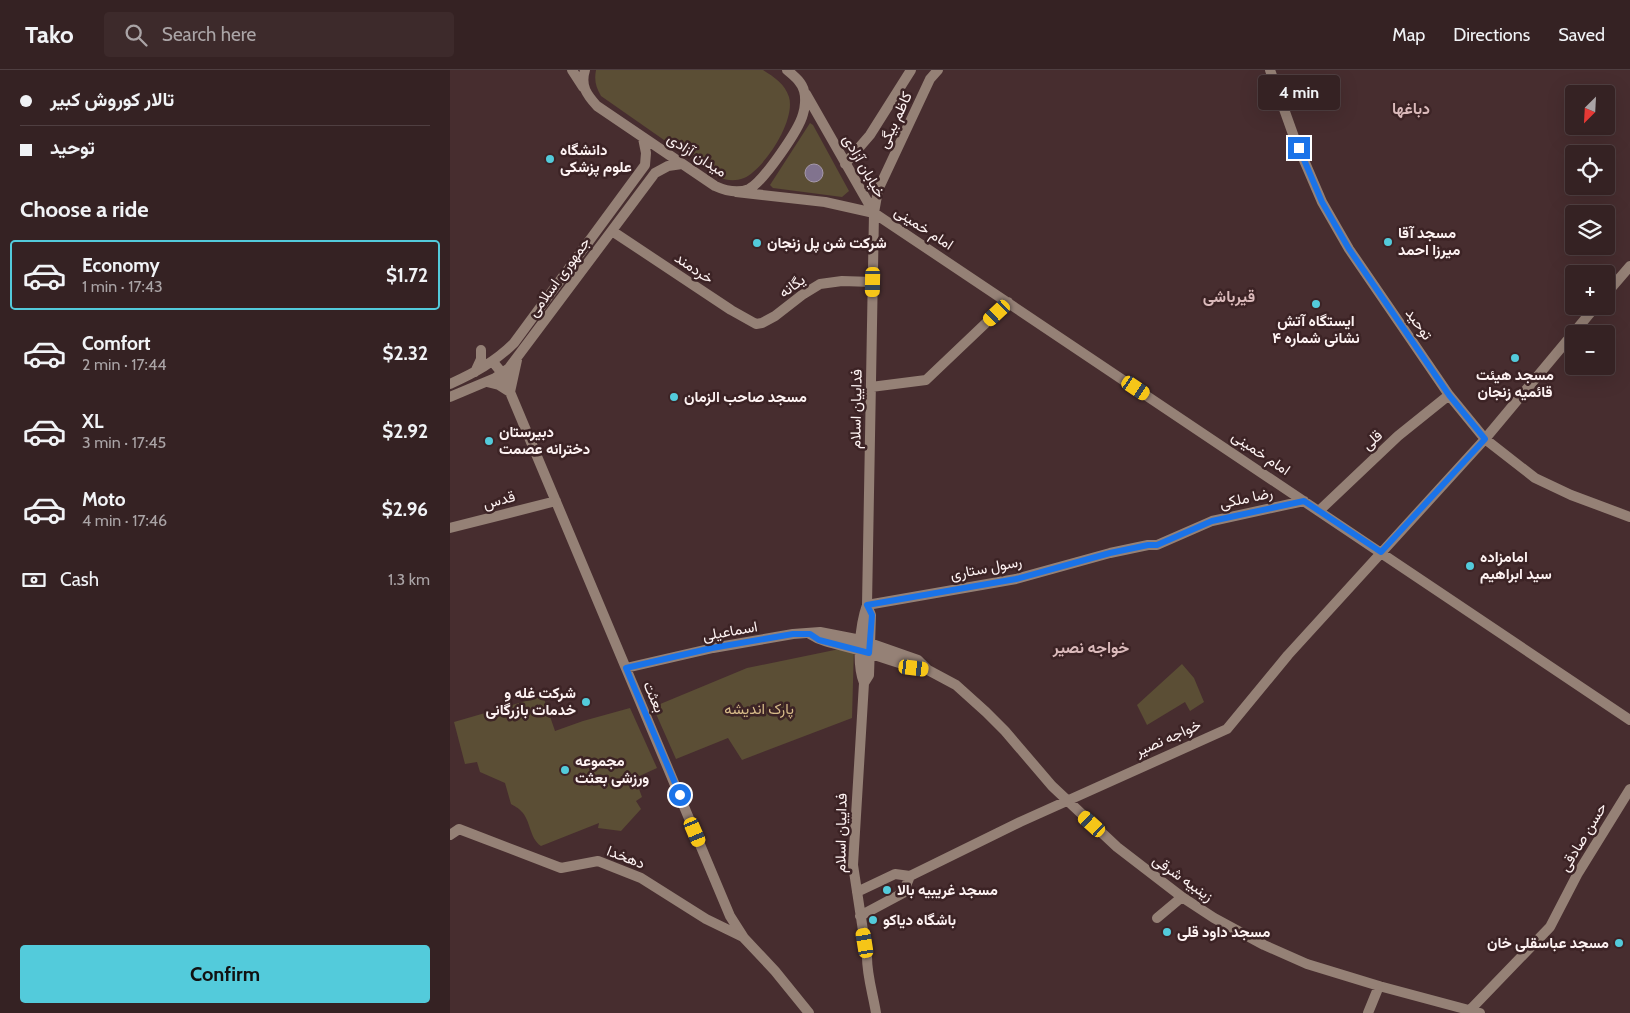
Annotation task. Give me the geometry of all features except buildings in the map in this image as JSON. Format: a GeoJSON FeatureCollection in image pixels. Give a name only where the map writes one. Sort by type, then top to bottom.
{"type":"FeatureCollection","features":[{"type":"Feature","properties":{"kind":"main road","name":"میدان آزادی"},"geometry":{"type":"LineString","coordinates":[[572,70],[589,98],[597,106],[715,186],[736,192],[756,185],[764,177],[799,125],[804,110],[804,91]]}},
{"type":"Feature","properties":{"kind":"main road"},"geometry":{"type":"LineString","coordinates":[[583,88],[584,70]]}},
{"type":"Feature","properties":{"kind":"main road"},"geometry":{"type":"LineString","coordinates":[[787,70],[799,80],[804,91]]}},
{"type":"Feature","properties":{"kind":"main road","name":"کاظم بیگی"},"geometry":{"type":"LineString","coordinates":[[845,164],[870,135],[911,70]]}},
{"type":"Feature","properties":{"kind":"main road","name":"کاظم بیگی"},"geometry":{"type":"LineString","coordinates":[[874,213],[878,190],[930,79],[938,70]]}},
{"type":"Feature","properties":{"kind":"main road","name":"توحید"},"geometry":{"type":"LineString","coordinates":[[1270,70],[1294,137],[1322,202],[1349,249],[1449,395],[1485,439],[1535,478],[1571,495],[1630,517]]}},
{"type":"Feature","properties":{"kind":"main road","name":"خیابان آزادی"},"geometry":{"type":"LineString","coordinates":[[804,91],[874,213]]}},
{"type":"Feature","properties":{"kind":"main road","name":"جمهوری اسلامی"},"geometry":{"type":"LineString","coordinates":[[450,384],[492,362],[514,343],[645,165],[646,153],[643,138]]}},
{"type":"Feature","properties":{"kind":"main road","name":"جمهوری اسلامی"},"geometry":{"type":"LineString","coordinates":[[450,397],[487,382],[502,373],[517,359],[655,173],[668,166],[682,164]]}},
{"type":"Feature","properties":{"kind":"main road","name":"خیابان آزادی"},"geometry":{"type":"LineString","coordinates":[[736,192],[824,202],[874,213]]}},
{"type":"Feature","properties":{"kind":"main road","name":"فداییان اسلام"},"geometry":{"type":"LineString","coordinates":[[874,213],[867,605],[862,619],[868,675],[864,683],[853,865],[867,957],[867,972],[876,1013]]}},
{"type":"Feature","properties":{"kind":"main road","name":"امام خمینی"},"geometry":{"type":"LineString","coordinates":[[874,213],[1630,720]]}},
{"type":"Feature","properties":{"kind":"main road","name":"خردمند"},"geometry":{"type":"LineString","coordinates":[[612,231],[746,320],[756,324],[762,323]]}},
{"type":"Feature","properties":{"kind":"main road"},"geometry":{"type":"LineString","coordinates":[[1615,284],[1630,266]]}},
{"type":"Feature","properties":{"kind":"main road","name":"یگانه"},"geometry":{"type":"LineString","coordinates":[[762,323],[820,284],[842,281],[873,282]]}},
{"type":"Feature","properties":{"kind":"main road"},"geometry":{"type":"LineString","coordinates":[[871,387],[926,380],[1008,302]]}},
{"type":"Feature","properties":{"kind":"main road","name":"خواجه نصیر"},"geometry":{"type":"LineString","coordinates":[[910,876],[1020,822],[1226,728],[1288,655],[1485,439],[1588,315]]}},
{"type":"Feature","properties":{"kind":"main road"},"geometry":{"type":"LineString","coordinates":[[475,372],[481,359],[482,350]]}},
{"type":"Feature","properties":{"kind":"main road"},"geometry":{"type":"LineString","coordinates":[[487,382],[499,385],[510,392],[517,359]]}},
{"type":"Feature","properties":{"kind":"main road","name":"بعثت"},"geometry":{"type":"LineString","coordinates":[[492,362],[502,373],[730,916],[744,938],[775,971],[809,1013]]}},
{"type":"Feature","properties":{"kind":"main road"},"geometry":{"type":"LineString","coordinates":[[460,380],[468,385],[465,390]]}},
{"type":"Feature","properties":{"kind":"main road","name":"قلی"},"geometry":{"type":"LineString","coordinates":[[1319,511],[1398,436],[1449,395]]}},
{"type":"Feature","properties":{"kind":"main road","name":"قدس"},"geometry":{"type":"LineString","coordinates":[[450,528],[556,501]]}},
{"type":"Feature","properties":{"kind":"main road","name":"رضا ملکی"},"geometry":{"type":"LineString","coordinates":[[1110,553],[1148,545],[1157,545],[1212,521],[1304,501]]}},
{"type":"Feature","properties":{"kind":"main road","name":"رسول ستاری"},"geometry":{"type":"LineString","coordinates":[[867,605],[1016,579],[1110,553]]}},
{"type":"Feature","properties":{"kind":"main road","name":"اسماعیلی"},"geometry":{"type":"LineString","coordinates":[[626,668],[712,648],[793,634],[820,632],[865,646]]}},
{"type":"Feature","properties":{"kind":"main road","name":"زینبیه شرقی"},"geometry":{"type":"LineString","coordinates":[[865,646],[918,660],[928,670],[956,685],[1005,731],[1067,801],[1130,858],[1182,897],[1214,918],[1264,945],[1307,964],[1475,1012]]}},
{"type":"Feature","properties":{"kind":"main road","name":"حسن صادقی"},"geometry":{"type":"LineString","coordinates":[[1475,1012],[1550,927],[1578,873],[1630,789]]}},
{"type":"Feature","properties":{"kind":"main road","name":"دهخدا"},"geometry":{"type":"LineString","coordinates":[[454,832],[561,868],[598,861],[641,878],[706,919],[744,938]]}},
{"type":"Feature","properties":{"kind":"main road"},"geometry":{"type":"LineString","coordinates":[[857,892],[895,874],[910,876],[903,893],[860,916]]}},
{"type":"Feature","properties":{"kind":"main road"},"geometry":{"type":"LineString","coordinates":[[1157,918],[1182,897]]}},
{"type":"Feature","properties":{"kind":"main road"},"geometry":{"type":"LineString","coordinates":[[1368,1013],[1379,986]]}},
{"type":"Feature","properties":{"kind":"green space"},"geometry":{"type":"Polygon","coordinates":[[[596,70],[763,70],[779,81],[785,88],[789,97],[790,107],[788,119],[769,155],[752,173],[740,179],[724,179],[717,177],[601,96],[596,84],[596,70]]]}},
{"type":"Feature","properties":{"kind":"green space"},"geometry":{"type":"Polygon","coordinates":[[[810,123],[813,125],[849,191],[842,197],[773,188],[770,185],[810,123]]]}},
{"type":"Feature","properties":{"kind":"green space","name":"پارک اندیشه"},"geometry":{"type":"Polygon","coordinates":[[[854,646],[852,718],[742,760],[728,738],[676,759],[653,707],[747,668],[854,646]]]}},
{"type":"Feature","properties":{"kind":"green space"},"geometry":{"type":"Polygon","coordinates":[[[1182,664],[1194,678],[1204,702],[1190,711],[1185,702],[1147,725],[1137,705],[1182,664]]]}},
{"type":"Feature","properties":{"kind":"green space","name":"مجموعه ورزشی بعثت"},"geometry":{"type":"Polygon","coordinates":[[[543,696],[555,731],[630,708],[657,768],[635,778],[642,797],[636,801],[641,809],[621,831],[598,828],[599,823],[541,846],[534,838],[527,819],[519,809],[511,804],[505,783],[480,772],[477,762],[465,764],[454,722],[543,696]]]}},
{"type":"Feature","properties":{"kind":"shaded area"},"geometry":{"type":"Polygon","coordinates":[[[810,164],[818,164],[823,169],[821,180],[810,182],[805,177],[805,169],[810,164]]]}},
{"type":"Feature","properties":{"kind":"place","name":"دانشگاه علوم پزشکی"},"geometry":{"type":"Point","coordinates":[550,159]}},
{"type":"Feature","properties":{"kind":"place","name":"مسجد آقا میرزا احمد"},"geometry":{"type":"Point","coordinates":[1388,242]}},
{"type":"Feature","properties":{"kind":"place","name":"شرکت شن پل زنجان"},"geometry":{"type":"Point","coordinates":[757,243]}},
{"type":"Feature","properties":{"kind":"place","name":"ایستگاه آتش نشانی شماره ۴"},"geometry":{"type":"Point","coordinates":[1316,304]}},
{"type":"Feature","properties":{"kind":"place","name":"مسجد هیئت قائمیه زنجان"},"geometry":{"type":"Point","coordinates":[1515,358]}},
{"type":"Feature","properties":{"kind":"place","name":"مسجد صاحب الزمان"},"geometry":{"type":"Point","coordinates":[674,397]}},
{"type":"Feature","properties":{"kind":"place","name":"دبیرستان دخترانه عصمت"},"geometry":{"type":"Point","coordinates":[489,441]}},
{"type":"Feature","properties":{"kind":"place","name":"امامزاده سید ابراهیم"},"geometry":{"type":"Point","coordinates":[1470,566]}},
{"type":"Feature","properties":{"kind":"place","name":"شرکت غله و خدمات بازرگانی"},"geometry":{"type":"Point","coordinates":[586,702]}},
{"type":"Feature","properties":{"kind":"place","name":"مجموعه ورزشی بعثت"},"geometry":{"type":"Point","coordinates":[565,770]}},
{"type":"Feature","properties":{"kind":"place","name":"مسجد غریبیه بالا"},"geometry":{"type":"Point","coordinates":[887,890]}},
{"type":"Feature","properties":{"kind":"place","name":"باشگاه دیاکو"},"geometry":{"type":"Point","coordinates":[873,920]}},
{"type":"Feature","properties":{"kind":"place","name":"مسجد داود قلی"},"geometry":{"type":"Point","coordinates":[1167,932]}},
{"type":"Feature","properties":{"kind":"place","name":"مسجد عباسقلی خان"},"geometry":{"type":"Point","coordinates":[1619,943]}},
{"type":"Feature","properties":{"kind":"district","name":"دباغها"},"geometry":{"type":"Point","coordinates":[1411,108]}},
{"type":"Feature","properties":{"kind":"district","name":"قیرباشی"},"geometry":{"type":"Point","coordinates":[1229,296]}},
{"type":"Feature","properties":{"kind":"district","name":"خواجه نصیر"},"geometry":{"type":"Point","coordinates":[1091,647]}},
{"type":"Feature","properties":{"kind":"route"},"geometry":{"type":"LineString","coordinates":[[680,795],[626,668],[712,648],[793,634],[810,634],[819,640],[869,653],[872,615],[867,605],[1016,579],[1110,553],[1148,545],[1157,545],[1212,521],[1304,501],[1381,552],[1485,439],[1449,395],[1349,249],[1322,202],[1299,148]]}}]}
